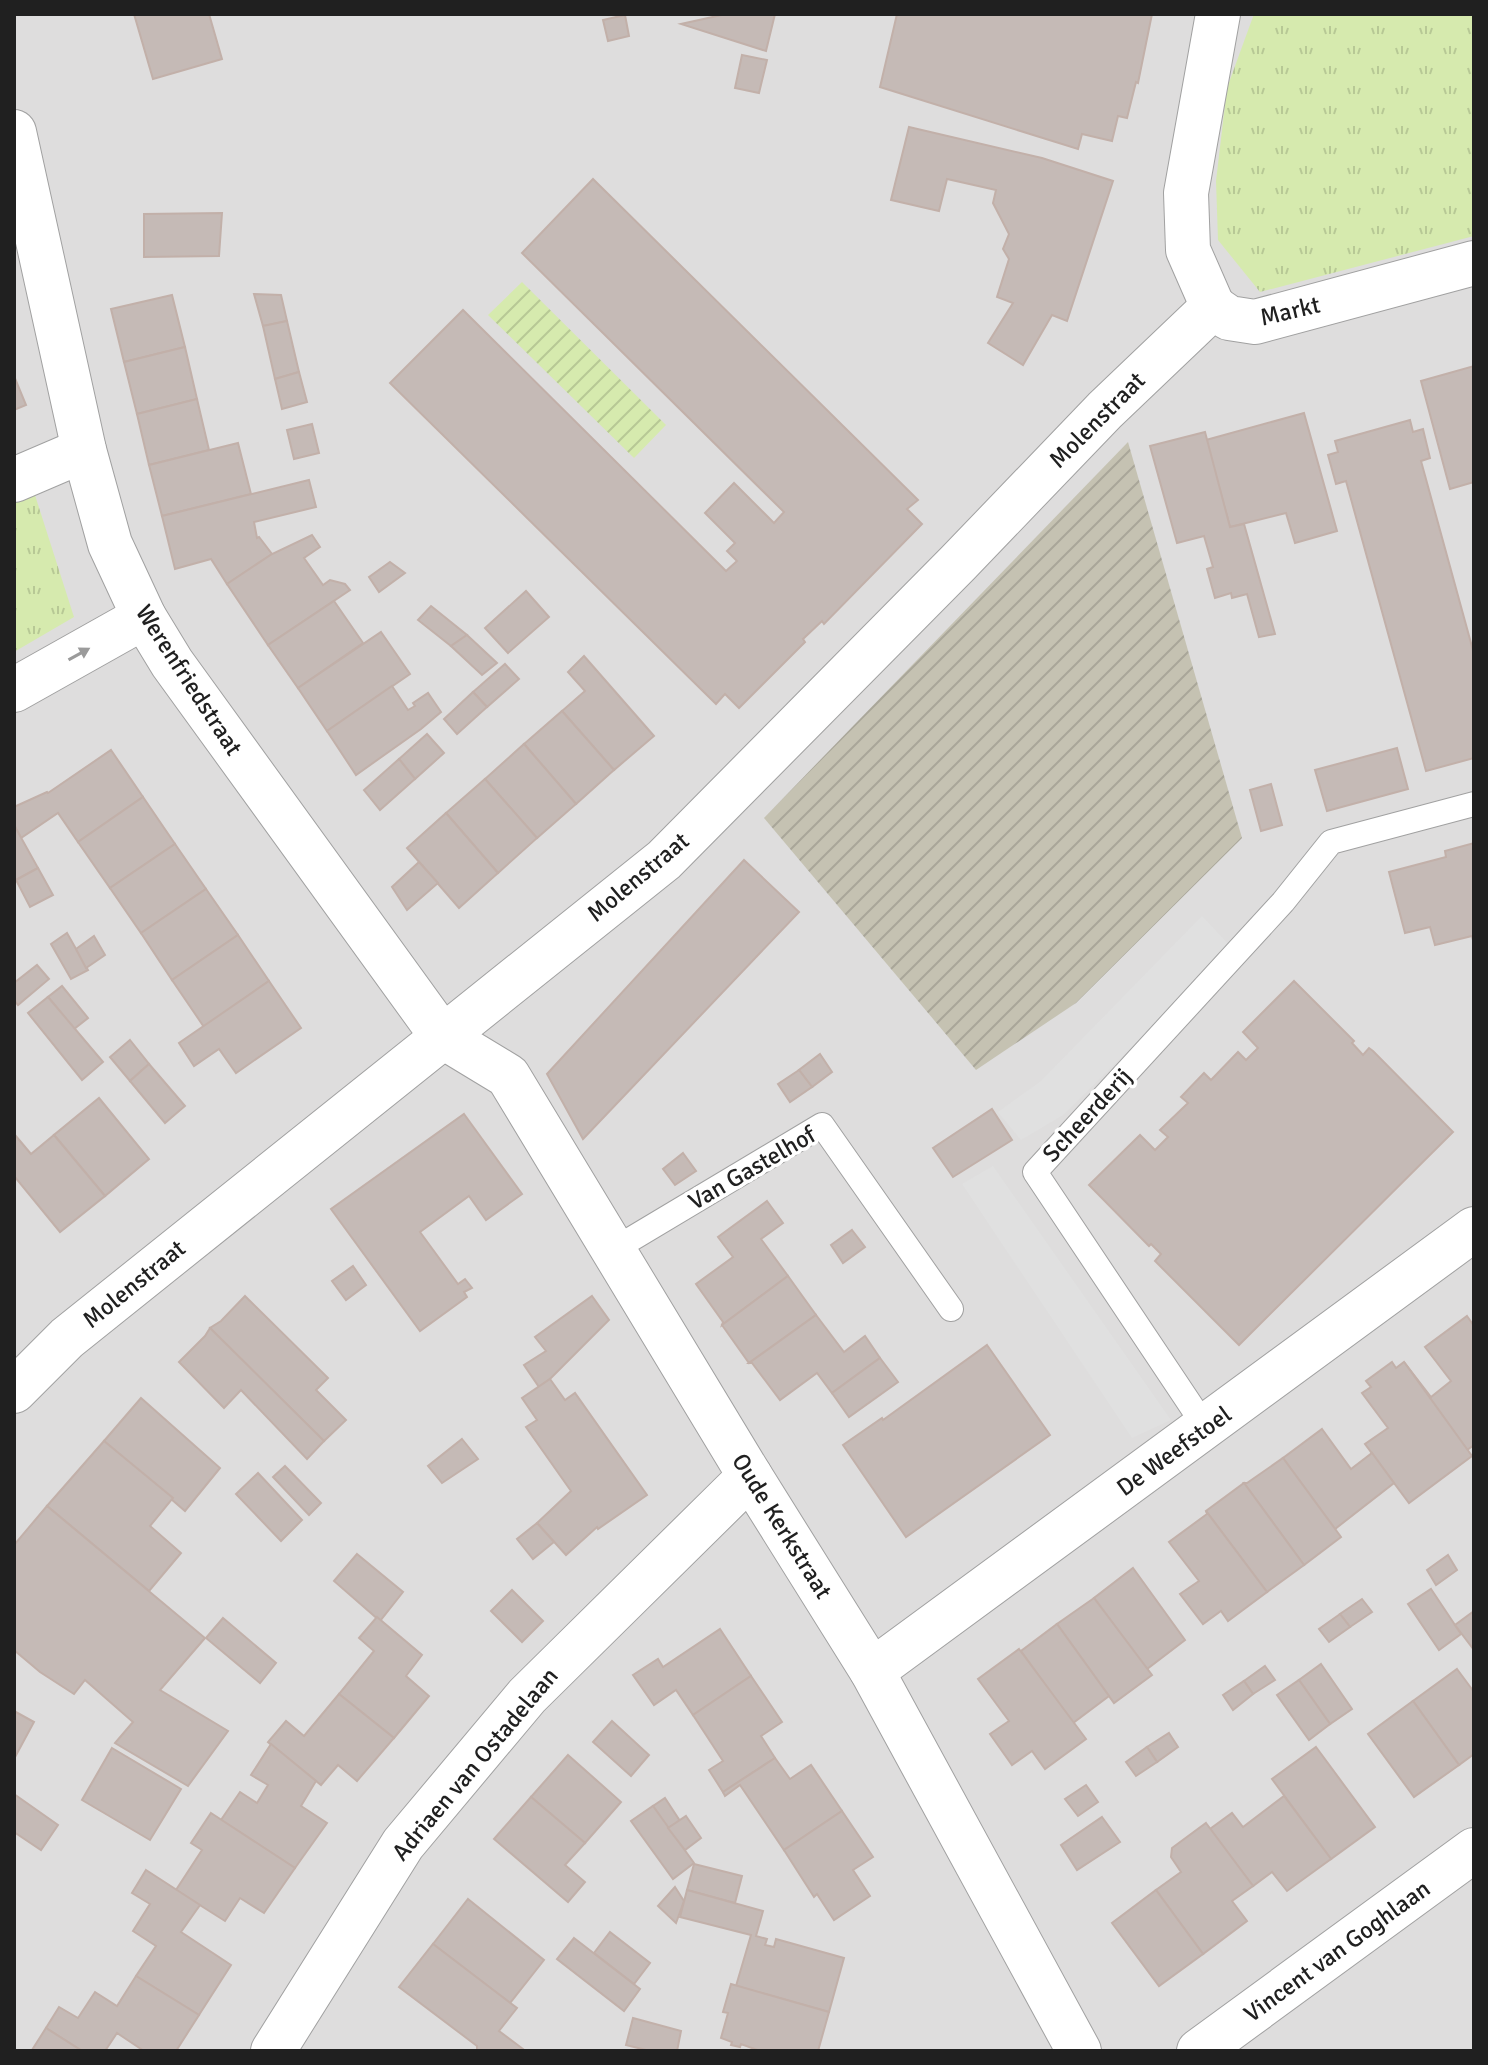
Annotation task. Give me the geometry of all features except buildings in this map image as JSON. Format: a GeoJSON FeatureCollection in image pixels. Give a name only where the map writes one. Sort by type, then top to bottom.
{"type":"FeatureCollection","features":[{"type":"Feature","properties":{"kind":"street"},"geometry":{"type":"LineString","coordinates":[[1213,307],[1188,250],[1186,193],[1218,14]]}},
{"type":"Feature","properties":{"kind":"street","name":"Werenfriedstraat"},"geometry":{"type":"LineString","coordinates":[[14,132],[84,450],[110,544],[144,617],[172,663],[442,1036]]}},
{"type":"Feature","properties":{"kind":"street","name":"Markt"},"geometry":{"type":"LineString","coordinates":[[1213,307],[1229,318],[1255,322],[1474,263]]}},
{"type":"Feature","properties":{"kind":"street","name":"Molenstraat"},"geometry":{"type":"LineString","coordinates":[[14,1391],[67,1338],[664,860],[1105,410],[1213,307]]}},
{"type":"Feature","properties":{"kind":"street"},"geometry":{"type":"LineString","coordinates":[[14,480],[84,450]]}},
{"type":"Feature","properties":{"kind":"street"},"geometry":{"type":"LineString","coordinates":[[14,690],[144,617]]}},
{"type":"Feature","properties":{"kind":"street","name":"Oude Kerkstraat"},"geometry":{"type":"LineString","coordinates":[[442,1036],[508,1076],[872,1671],[1079,2051]]}},
{"type":"Feature","properties":{"kind":"street","name":"De Weefstoel"},"geometry":{"type":"LineString","coordinates":[[872,1671],[1474,1229]]}},
{"type":"Feature","properties":{"kind":"street","name":"Adriaen van Ostadelaan"},"geometry":{"type":"LineString","coordinates":[[273,2051],[403,1844],[527,1696],[750,1476]]}},
{"type":"Feature","properties":{"kind":"street","name":"Vincent van Goghlaan"},"geometry":{"type":"LineString","coordinates":[[1199,2051],[1474,1850]]}},
{"type":"Feature","properties":{"kind":"lane","name":"Scheerderij"},"geometry":{"type":"LineString","coordinates":[[1206,1428],[1035,1172],[1283,902],[1331,842],[1474,804]]}},
{"type":"Feature","properties":{"kind":"lane","name":"Van Gastelhof"},"geometry":{"type":"LineString","coordinates":[[613,1250],[822,1125],[951,1309]]}},
{"type":"Feature","properties":{"kind":"shaded area"},"geometry":{"type":"Polygon","coordinates":[[[14,14],[1474,14],[1474,2051],[14,2051],[14,14]]]}},
{"type":"Feature","properties":{"kind":"shaded area"},"geometry":{"type":"Polygon","coordinates":[[[1128,442],[1242,838],[1076,1003],[976,1070],[764,818],[1128,442]]]}},
{"type":"Feature","properties":{"kind":"shaded area"},"geometry":{"type":"Polygon","coordinates":[[[1202,916],[1232,948],[1063,1115],[1021,1140],[998,1112],[1041,1081],[1202,916]]]}},
{"type":"Feature","properties":{"kind":"shaded area"},"geometry":{"type":"Polygon","coordinates":[[[993,1166],[1171,1420],[1132,1438],[962,1184],[993,1166]]]}},
{"type":"Feature","properties":{"kind":"green space"},"geometry":{"type":"Polygon","coordinates":[[[1254,14],[1474,14],[1474,236],[1260,292],[1218,240],[1216,181],[1227,88],[1254,14]]]}},
{"type":"Feature","properties":{"kind":"green space"},"geometry":{"type":"Polygon","coordinates":[[[522,282],[666,425],[634,458],[488,315],[522,282]]]}},
{"type":"Feature","properties":{"kind":"green space"},"geometry":{"type":"Polygon","coordinates":[[[34,492],[74,617],[14,652],[14,498],[34,492]]]}}]}
